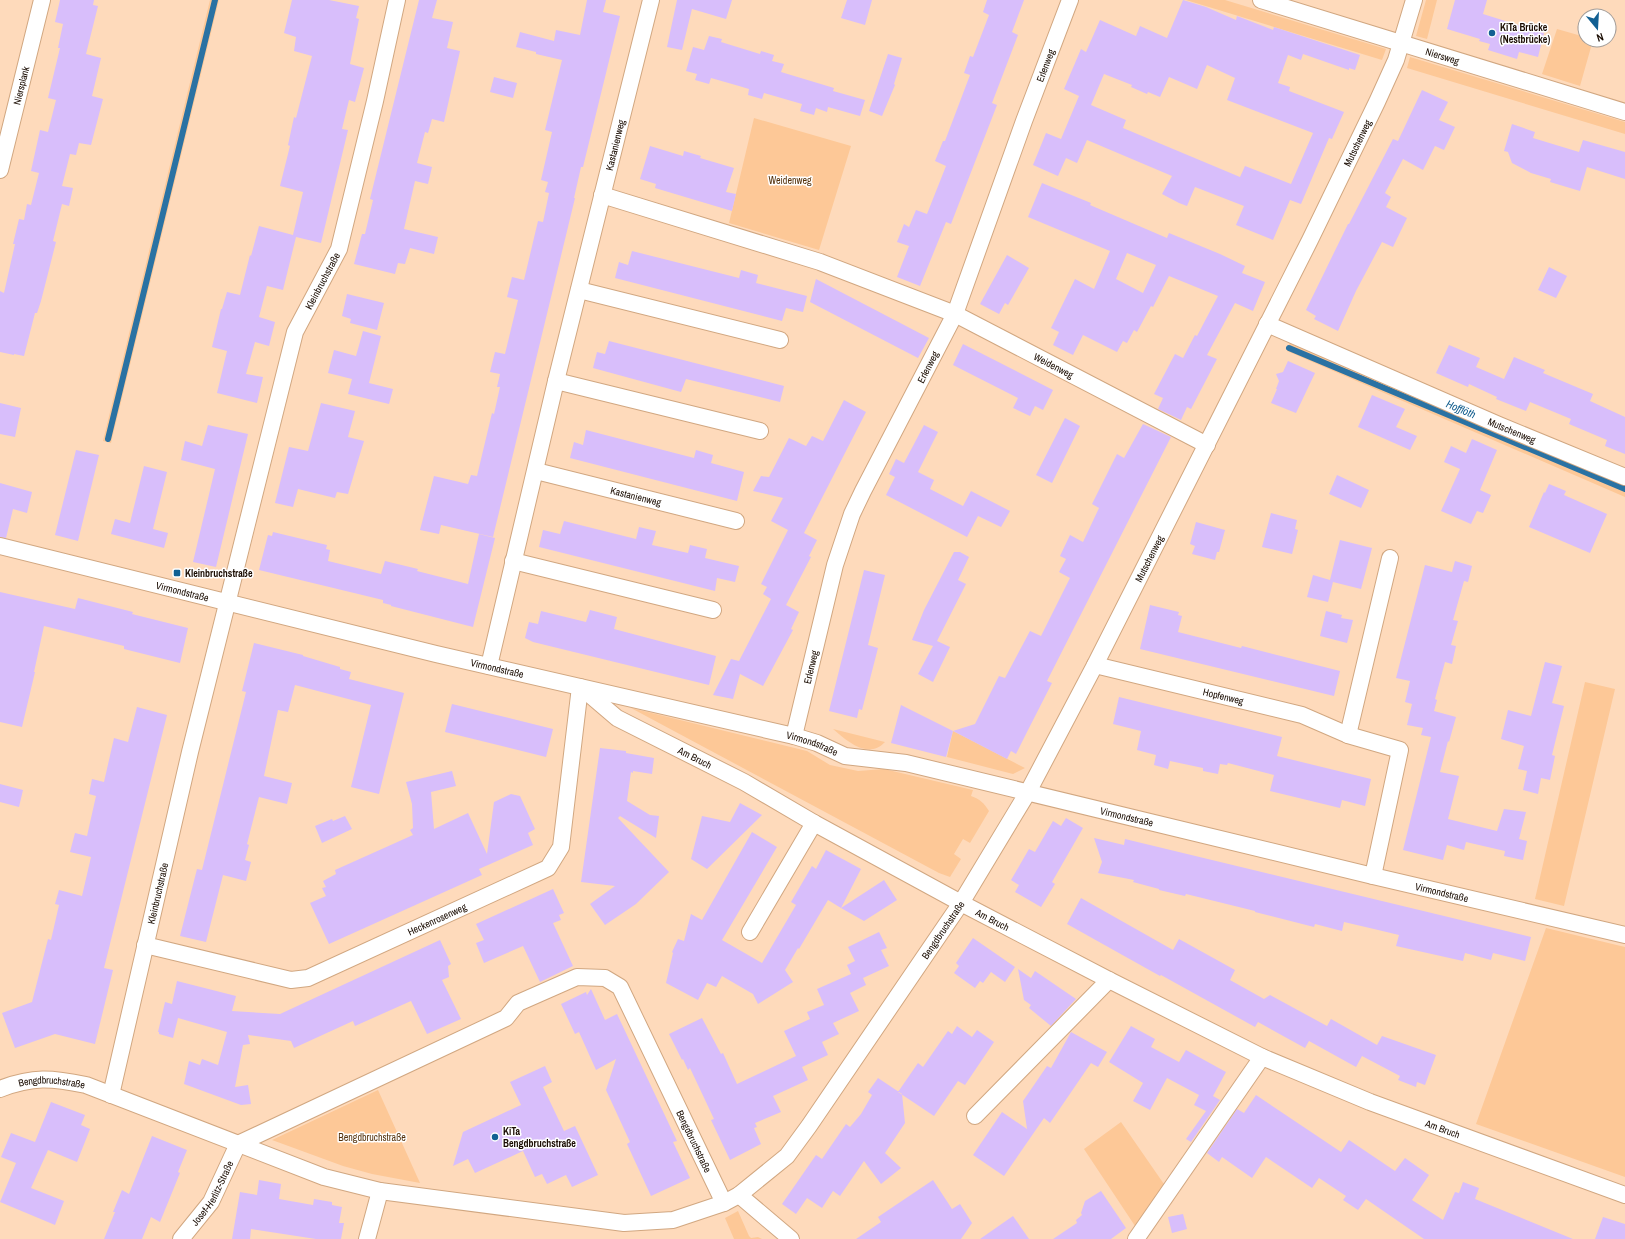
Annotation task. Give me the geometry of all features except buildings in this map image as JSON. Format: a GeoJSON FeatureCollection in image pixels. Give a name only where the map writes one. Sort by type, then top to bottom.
{"type":"FeatureCollection","features":[{"type":"Feature","properties":{"kind":"street","name":"Niersplank"},"geometry":{"type":"LineString","coordinates":[[0,170],[42,0]]}},
{"type":"Feature","properties":{"kind":"street","name":"Kleinbruchstraße"},"geometry":{"type":"LineString","coordinates":[[110,1095],[190,752],[295,332],[339,249],[375,101],[397,0]]}},
{"type":"Feature","properties":{"kind":"street","name":"Kastanienweg"},"geometry":{"type":"LineString","coordinates":[[489,666],[556,381],[651,0]]}},
{"type":"Feature","properties":{"kind":"street","name":"Erlenweg"},"geometry":{"type":"LineString","coordinates":[[794,736],[835,566],[845,532],[863,491],[955,314],[1024,121],[1070,0]]}},
{"type":"Feature","properties":{"kind":"street","name":"Niersweg"},"geometry":{"type":"LineString","coordinates":[[1261,0],[1625,112]]}},
{"type":"Feature","properties":{"kind":"street","name":"Mutschenweg"},"geometry":{"type":"LineString","coordinates":[[1028,792],[1095,665],[1310,240],[1396,60],[1414,0]]}},
{"type":"Feature","properties":{"kind":"street","name":"Weidenweg"},"geometry":{"type":"LineString","coordinates":[[602,195],[820,262],[955,314],[1207,445]]}},
{"type":"Feature","properties":{"kind":"street"},"geometry":{"type":"LineString","coordinates":[[579,290],[780,340]]}},
{"type":"Feature","properties":{"kind":"street","name":"Mutschenweg"},"geometry":{"type":"LineString","coordinates":[[1267,324],[1499,425],[1625,477]]}},
{"type":"Feature","properties":{"kind":"street"},"geometry":{"type":"LineString","coordinates":[[556,381],[760,431]]}},
{"type":"Feature","properties":{"kind":"street","name":"Kastanienweg"},"geometry":{"type":"LineString","coordinates":[[536,471],[736,520]]}},
{"type":"Feature","properties":{"kind":"street","name":"Virmondstraße"},"geometry":{"type":"LineString","coordinates":[[0,546],[489,666],[794,736],[817,743],[845,756],[906,763],[1373,876],[1625,935]]}},
{"type":"Feature","properties":{"kind":"street"},"geometry":{"type":"LineString","coordinates":[[1348,735],[1390,558]]}},
{"type":"Feature","properties":{"kind":"street"},"geometry":{"type":"LineString","coordinates":[[513,561],[713,610]]}},
{"type":"Feature","properties":{"kind":"street","name":"Hopfenweg"},"geometry":{"type":"LineString","coordinates":[[1095,665],[1302,715],[1348,735],[1400,750],[1373,876]]}},
{"type":"Feature","properties":{"kind":"street","name":"Heckenrosenweg"},"geometry":{"type":"LineString","coordinates":[[145,945],[291,980],[308,978],[548,868],[561,847],[580,687]]}},
{"type":"Feature","properties":{"kind":"street","name":"Am Bruch"},"geometry":{"type":"LineString","coordinates":[[580,687],[617,718],[744,782],[814,823],[961,903],[1262,1058],[1370,1102],[1625,1195]]}},
{"type":"Feature","properties":{"kind":"street","name":"Bengdbruchstraße"},"geometry":{"type":"LineString","coordinates":[[0,1089],[18,1082],[46,1078],[59,1079],[86,1085],[324,1177],[380,1191],[624,1223],[673,1220],[724,1203],[739,1195],[787,1156],[814,1119],[961,903],[1028,792]]}},
{"type":"Feature","properties":{"kind":"street"},"geometry":{"type":"LineString","coordinates":[[750,932],[814,823]]}},
{"type":"Feature","properties":{"kind":"street","name":"Bengdbruchstraße"},"geometry":{"type":"LineString","coordinates":[[238,1144],[506,1018],[518,1004],[577,977],[606,978],[620,987],[724,1203]]}},
{"type":"Feature","properties":{"kind":"street"},"geometry":{"type":"LineString","coordinates":[[975,1116],[1109,980]]}},
{"type":"Feature","properties":{"kind":"street"},"geometry":{"type":"LineString","coordinates":[[1136,1239],[1262,1058]]}},
{"type":"Feature","properties":{"kind":"street","name":"Josef-Herlitz-Straße"},"geometry":{"type":"LineString","coordinates":[[181,1239],[211,1202],[238,1144]]}},
{"type":"Feature","properties":{"kind":"street"},"geometry":{"type":"LineString","coordinates":[[367,1239],[380,1191]]}},
{"type":"Feature","properties":{"kind":"street"},"geometry":{"type":"LineString","coordinates":[[739,1195],[791,1239]]}},
{"type":"Feature","properties":{"kind":"green space"},"geometry":{"type":"Polygon","coordinates":[[[210,0],[219,0],[111,443],[103,441],[210,0]]]}},
{"type":"Feature","properties":{"kind":"green space"},"geometry":{"type":"Polygon","coordinates":[[[1186,0],[1225,0],[1386,49],[1382,60],[1186,0]]]}},
{"type":"Feature","properties":{"kind":"green space"},"geometry":{"type":"Polygon","coordinates":[[[1426,0],[1437,0],[1427,39],[1416,36],[1426,0]]]}},
{"type":"Feature","properties":{"kind":"green space"},"geometry":{"type":"Polygon","coordinates":[[[1557,29],[1577,35],[1577,48],[1591,48],[1580,86],[1542,74],[1557,29]]]}},
{"type":"Feature","properties":{"kind":"green space"},"geometry":{"type":"Polygon","coordinates":[[[1410,57],[1625,122],[1625,134],[1407,68],[1410,57]]]}},
{"type":"Feature","properties":{"kind":"green space","name":"Weidenweg"},"geometry":{"type":"Polygon","coordinates":[[[754,118],[851,146],[819,250],[729,223],[754,118]]]}},
{"type":"Feature","properties":{"kind":"green space"},"geometry":{"type":"Polygon","coordinates":[[[1290,342],[1625,486],[1625,497],[1287,351],[1290,342]]]}},
{"type":"Feature","properties":{"kind":"green space"},"geometry":{"type":"Polygon","coordinates":[[[1585,682],[1615,689],[1564,906],[1535,899],[1585,682]]]}},
{"type":"Feature","properties":{"kind":"green space"},"geometry":{"type":"Polygon","coordinates":[[[631,708],[807,751],[830,765],[858,771],[884,769],[973,790],[971,796],[982,802],[989,811],[970,843],[963,839],[954,854],[961,859],[950,877],[939,873],[631,708]]]}},
{"type":"Feature","properties":{"kind":"green space"},"geometry":{"type":"Polygon","coordinates":[[[833,729],[885,742],[878,747],[865,749],[851,743],[833,729]]]}},
{"type":"Feature","properties":{"kind":"green space"},"geometry":{"type":"Polygon","coordinates":[[[953,731],[1025,768],[1013,774],[947,757],[953,731]]]}},
{"type":"Feature","properties":{"kind":"green space"},"geometry":{"type":"Polygon","coordinates":[[[1546,928],[1625,947],[1625,1177],[1476,1124],[1546,928]]]}},
{"type":"Feature","properties":{"kind":"green space"},"geometry":{"type":"Polygon","coordinates":[[[378,1090],[420,1183],[372,1174],[343,1166],[272,1140],[378,1090]]]}},
{"type":"Feature","properties":{"kind":"green space"},"geometry":{"type":"Polygon","coordinates":[[[1121,1122],[1166,1187],[1137,1229],[1084,1149],[1121,1122]]]}},
{"type":"Feature","properties":{"kind":"green space"},"geometry":{"type":"Polygon","coordinates":[[[738,1211],[749,1236],[751,1238],[758,1237],[762,1239],[734,1239],[725,1218],[738,1211]]]}},
{"type":"Feature","properties":{"kind":"waterway"},"geometry":{"type":"LineString","coordinates":[[108,439],[215,0]]}},
{"type":"Feature","properties":{"kind":"waterway","name":"Hofflöth"},"geometry":{"type":"LineString","coordinates":[[1289,348],[1625,489]]}},
{"type":"Feature","properties":{"kind":"place","name":"KiTa Brücke (Nestbrücke)"},"geometry":{"type":"Point","coordinates":[1492,33]}},
{"type":"Feature","properties":{"kind":"place","name":"Kleinbruchstraße"},"geometry":{"type":"Point","coordinates":[177,573]}},
{"type":"Feature","properties":{"kind":"place","name":"KiTa Bengdbruchstraße"},"geometry":{"type":"Point","coordinates":[495,1137]}}]}
